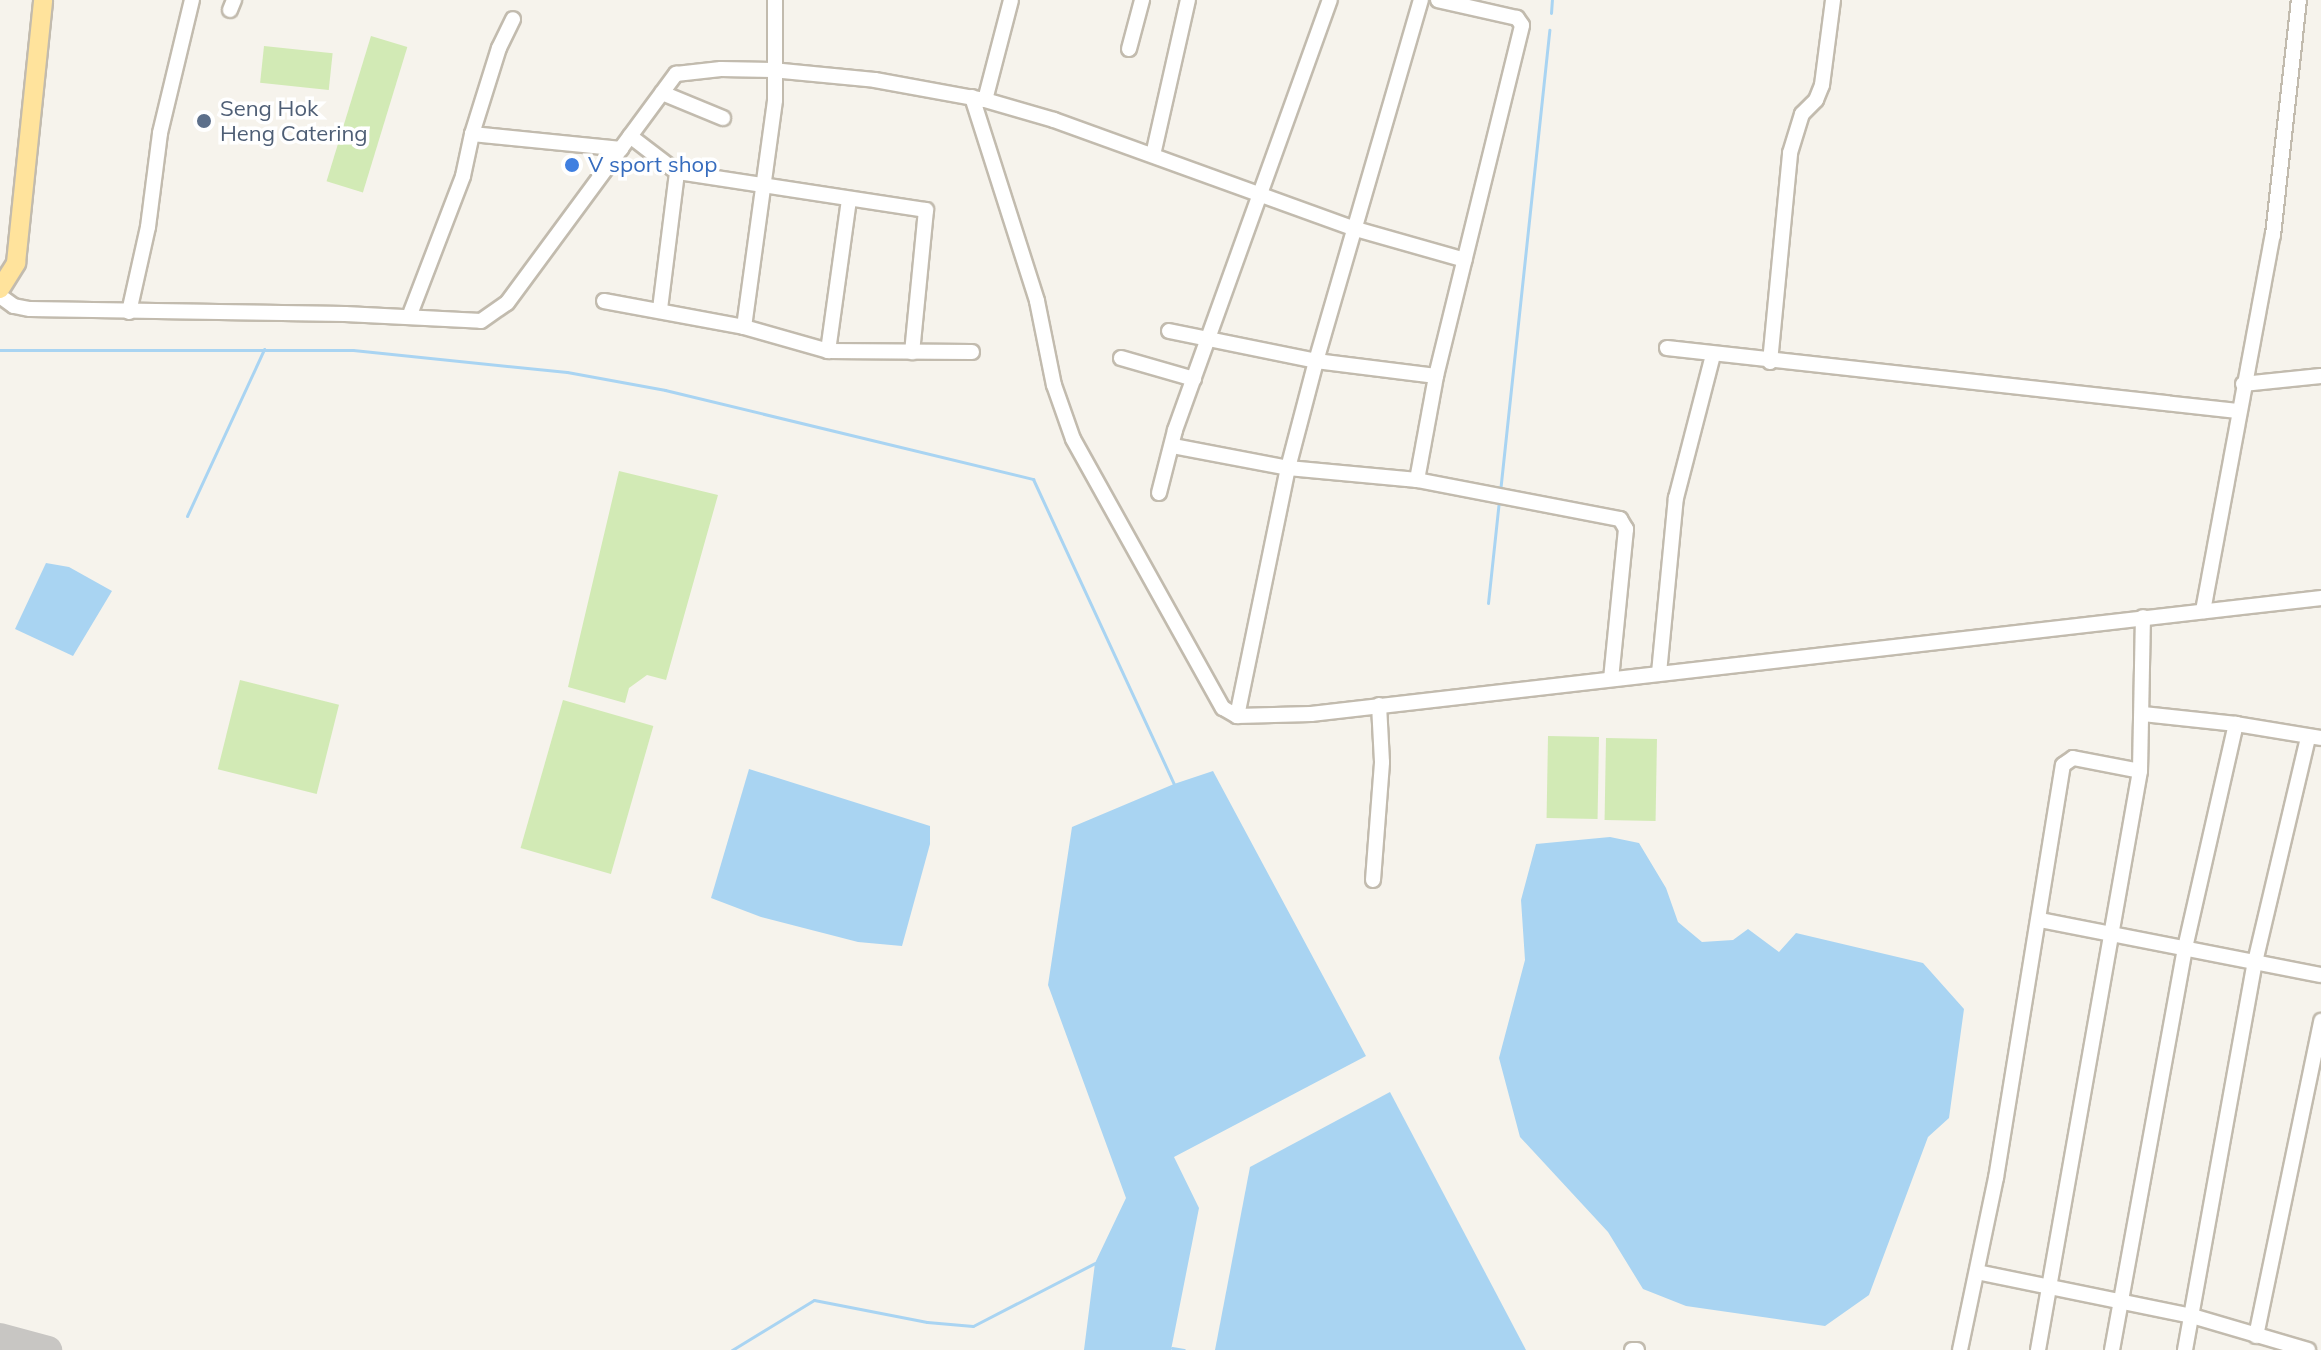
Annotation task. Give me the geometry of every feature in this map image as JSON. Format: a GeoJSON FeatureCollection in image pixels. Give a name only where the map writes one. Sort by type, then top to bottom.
{"type":"FeatureCollection","features":[{"type":"Feature","properties":{"kind":"main road"},"geometry":{"type":"LineString","coordinates":[[0,289],[13,270],[17,252],[43,0]]}},
{"type":"Feature","properties":{"kind":"street"},"geometry":{"type":"LineString","coordinates":[[129,312],[148,227],[160,133],[192,0]]}},
{"type":"Feature","properties":{"kind":"street"},"geometry":{"type":"LineString","coordinates":[[744,327],[775,100],[772,70],[775,0]]}},
{"type":"Feature","properties":{"kind":"street"},"geometry":{"type":"LineString","coordinates":[[1011,0],[979,98],[1037,301],[1054,385],[1073,439],[1223,708],[1237,716],[1252,719],[1311,714],[2321,598]]}},
{"type":"Feature","properties":{"kind":"street"},"geometry":{"type":"LineString","coordinates":[[1129,49],[1142,0]]}},
{"type":"Feature","properties":{"kind":"street"},"geometry":{"type":"LineString","coordinates":[[1153,155],[1188,0]]}},
{"type":"Feature","properties":{"kind":"street"},"geometry":{"type":"LineString","coordinates":[[1159,493],[1167,454],[1173,446],[1257,193],[1330,0]]}},
{"type":"Feature","properties":{"kind":"street"},"geometry":{"type":"LineString","coordinates":[[1237,716],[1288,468],[1352,228],[1421,0]]}},
{"type":"Feature","properties":{"kind":"street"},"geometry":{"type":"LineString","coordinates":[[1417,480],[1436,376],[1522,25],[1517,18],[1438,0]]}},
{"type":"Feature","properties":{"kind":"street"},"geometry":{"type":"LineString","coordinates":[[1770,362],[1790,153],[1802,114],[1816,100],[1822,85],[1833,0]]}},
{"type":"Feature","properties":{"kind":"street"},"geometry":{"type":"LineString","coordinates":[[2203,611],[2273,235],[2299,0]]}},
{"type":"Feature","properties":{"kind":"street"},"geometry":{"type":"LineString","coordinates":[[409,317],[463,176],[472,134],[499,48],[513,19]]}},
{"type":"Feature","properties":{"kind":"street"},"geometry":{"type":"LineString","coordinates":[[0,296],[22,308],[481,321],[507,303],[676,74],[772,70],[875,80],[979,98],[1153,155],[1352,228],[1465,260]]}},
{"type":"Feature","properties":{"kind":"street"},"geometry":{"type":"LineString","coordinates":[[662,93],[723,118]]}},
{"type":"Feature","properties":{"kind":"street"},"geometry":{"type":"LineString","coordinates":[[472,134],[621,149]]}},
{"type":"Feature","properties":{"kind":"street"},"geometry":{"type":"LineString","coordinates":[[630,136],[677,172],[926,210],[912,352]]}},
{"type":"Feature","properties":{"kind":"street"},"geometry":{"type":"LineString","coordinates":[[660,309],[677,172]]}},
{"type":"Feature","properties":{"kind":"street"},"geometry":{"type":"LineString","coordinates":[[828,351],[849,199]]}},
{"type":"Feature","properties":{"kind":"street"},"geometry":{"type":"LineString","coordinates":[[604,301],[744,327],[828,351],[972,352]]}},
{"type":"Feature","properties":{"kind":"street"},"geometry":{"type":"LineString","coordinates":[[1169,331],[1316,361],[1436,376]]}},
{"type":"Feature","properties":{"kind":"street"},"geometry":{"type":"LineString","coordinates":[[1667,348],[1770,362],[2238,411]]}},
{"type":"Feature","properties":{"kind":"street"},"geometry":{"type":"LineString","coordinates":[[1659,673],[1676,498],[1713,355]]}},
{"type":"Feature","properties":{"kind":"street"},"geometry":{"type":"LineString","coordinates":[[1121,358],[1194,379]]}},
{"type":"Feature","properties":{"kind":"street"},"geometry":{"type":"LineString","coordinates":[[2243,384],[2321,376]]}},
{"type":"Feature","properties":{"kind":"street"},"geometry":{"type":"LineString","coordinates":[[1173,446],[1288,468],[1417,480],[1620,519],[1625,525],[1611,678]]}},
{"type":"Feature","properties":{"kind":"street"},"geometry":{"type":"LineString","coordinates":[[2038,1350],[2140,771],[2143,617]]}},
{"type":"Feature","properties":{"kind":"street"},"geometry":{"type":"LineString","coordinates":[[1373,880],[1382,762],[1379,705]]}},
{"type":"Feature","properties":{"kind":"street"},"geometry":{"type":"LineString","coordinates":[[2143,714],[2236,724],[2314,737],[2255,962],[2185,1350]]}},
{"type":"Feature","properties":{"kind":"street"},"geometry":{"type":"LineString","coordinates":[[2112,1350],[2185,948],[2236,724]]}},
{"type":"Feature","properties":{"kind":"street"},"geometry":{"type":"LineString","coordinates":[[1960,1350],[1977,1272],[2067,759],[2140,771]]}},
{"type":"Feature","properties":{"kind":"street"},"geometry":{"type":"LineString","coordinates":[[2040,920],[2321,975]]}},
{"type":"Feature","properties":{"kind":"street"},"geometry":{"type":"LineString","coordinates":[[2256,1336],[2321,1021]]}},
{"type":"Feature","properties":{"kind":"street"},"geometry":{"type":"LineString","coordinates":[[1977,1272],[2192,1316],[2308,1350]]}},
{"type":"Feature","properties":{"kind":"green space"},"geometry":{"type":"Polygon","coordinates":[[[371,36],[407,47],[363,192],[327,181],[371,36]]]}},
{"type":"Feature","properties":{"kind":"green space"},"geometry":{"type":"Polygon","coordinates":[[[264,46],[333,53],[329,90],[260,83],[264,46]]]}},
{"type":"Feature","properties":{"kind":"green space"},"geometry":{"type":"Polygon","coordinates":[[[619,471],[718,495],[666,680],[647,675],[629,688],[625,703],[568,687],[619,471]]]}},
{"type":"Feature","properties":{"kind":"green space"},"geometry":{"type":"Polygon","coordinates":[[[240,680],[339,705],[317,794],[218,769],[240,680]]]}},
{"type":"Feature","properties":{"kind":"green space"},"geometry":{"type":"Polygon","coordinates":[[[563,700],[653,726],[611,874],[521,848],[563,700]]]}},
{"type":"Feature","properties":{"kind":"green space"},"geometry":{"type":"Polygon","coordinates":[[[1548,736],[1599,737],[1598,819],[1547,818],[1548,736]]]}},
{"type":"Feature","properties":{"kind":"green space"},"geometry":{"type":"Polygon","coordinates":[[[1606,738],[1657,739],[1656,821],[1605,820],[1606,738]]]}},
{"type":"Feature","properties":{"kind":"water"},"geometry":{"type":"Polygon","coordinates":[[[46,563],[69,567],[112,591],[73,656],[15,629],[46,563]]]}},
{"type":"Feature","properties":{"kind":"water"},"geometry":{"type":"Polygon","coordinates":[[[749,769],[930,826],[930,844],[902,946],[858,942],[761,917],[711,898],[749,769]]]}},
{"type":"Feature","properties":{"kind":"water"},"geometry":{"type":"Polygon","coordinates":[[[1213,771],[1366,1056],[1174,1157],[1199,1208],[1171,1350],[1084,1350],[1095,1263],[1126,1198],[1048,985],[1072,827],[1213,771]]]}},
{"type":"Feature","properties":{"kind":"water"},"geometry":{"type":"Polygon","coordinates":[[[1610,837],[1639,843],[1666,888],[1678,922],[1702,942],[1733,940],[1748,929],[1779,952],[1796,933],[1923,963],[1964,1009],[1949,1118],[1928,1137],[1869,1295],[1825,1326],[1686,1306],[1643,1289],[1608,1232],[1520,1137],[1499,1058],[1525,960],[1521,900],[1536,844],[1610,837]]]}},
{"type":"Feature","properties":{"kind":"water"},"geometry":{"type":"Polygon","coordinates":[[[1390,1092],[1526,1350],[1215,1350],[1250,1167],[1390,1092]]]}},
{"type":"Feature","properties":{"kind":"waterway"},"geometry":{"type":"LineString","coordinates":[[1551,13],[1552,0]]}},
{"type":"Feature","properties":{"kind":"waterway"},"geometry":{"type":"LineString","coordinates":[[1500,492],[1549,30]]}},
{"type":"Feature","properties":{"kind":"waterway"},"geometry":{"type":"LineString","coordinates":[[187,516],[264,349]]}},
{"type":"Feature","properties":{"kind":"waterway"},"geometry":{"type":"LineString","coordinates":[[0,350],[353,350],[567,372],[665,390],[1033,479],[1174,784]]}},
{"type":"Feature","properties":{"kind":"waterway"},"geometry":{"type":"LineString","coordinates":[[1488,603],[1499,500]]}},
{"type":"Feature","properties":{"kind":"waterway"},"geometry":{"type":"LineString","coordinates":[[732,1350],[814,1300],[927,1322],[973,1326],[1095,1263]]}},
{"type":"Feature","properties":{"kind":"waterway"},"geometry":{"type":"LineString","coordinates":[[1172,1348],[1184,1350]]}},
{"type":"Feature","properties":{"kind":"taxiway"},"geometry":{"type":"LineString","coordinates":[[0,1337],[48,1350]]}},
{"type":"Feature","properties":{"kind":"place","name":"Seng Hok Heng Catering"},"geometry":{"type":"Point","coordinates":[204,121]}},
{"type":"Feature","properties":{"kind":"place","name":"V sport shop"},"geometry":{"type":"Point","coordinates":[572,165]}}]}
